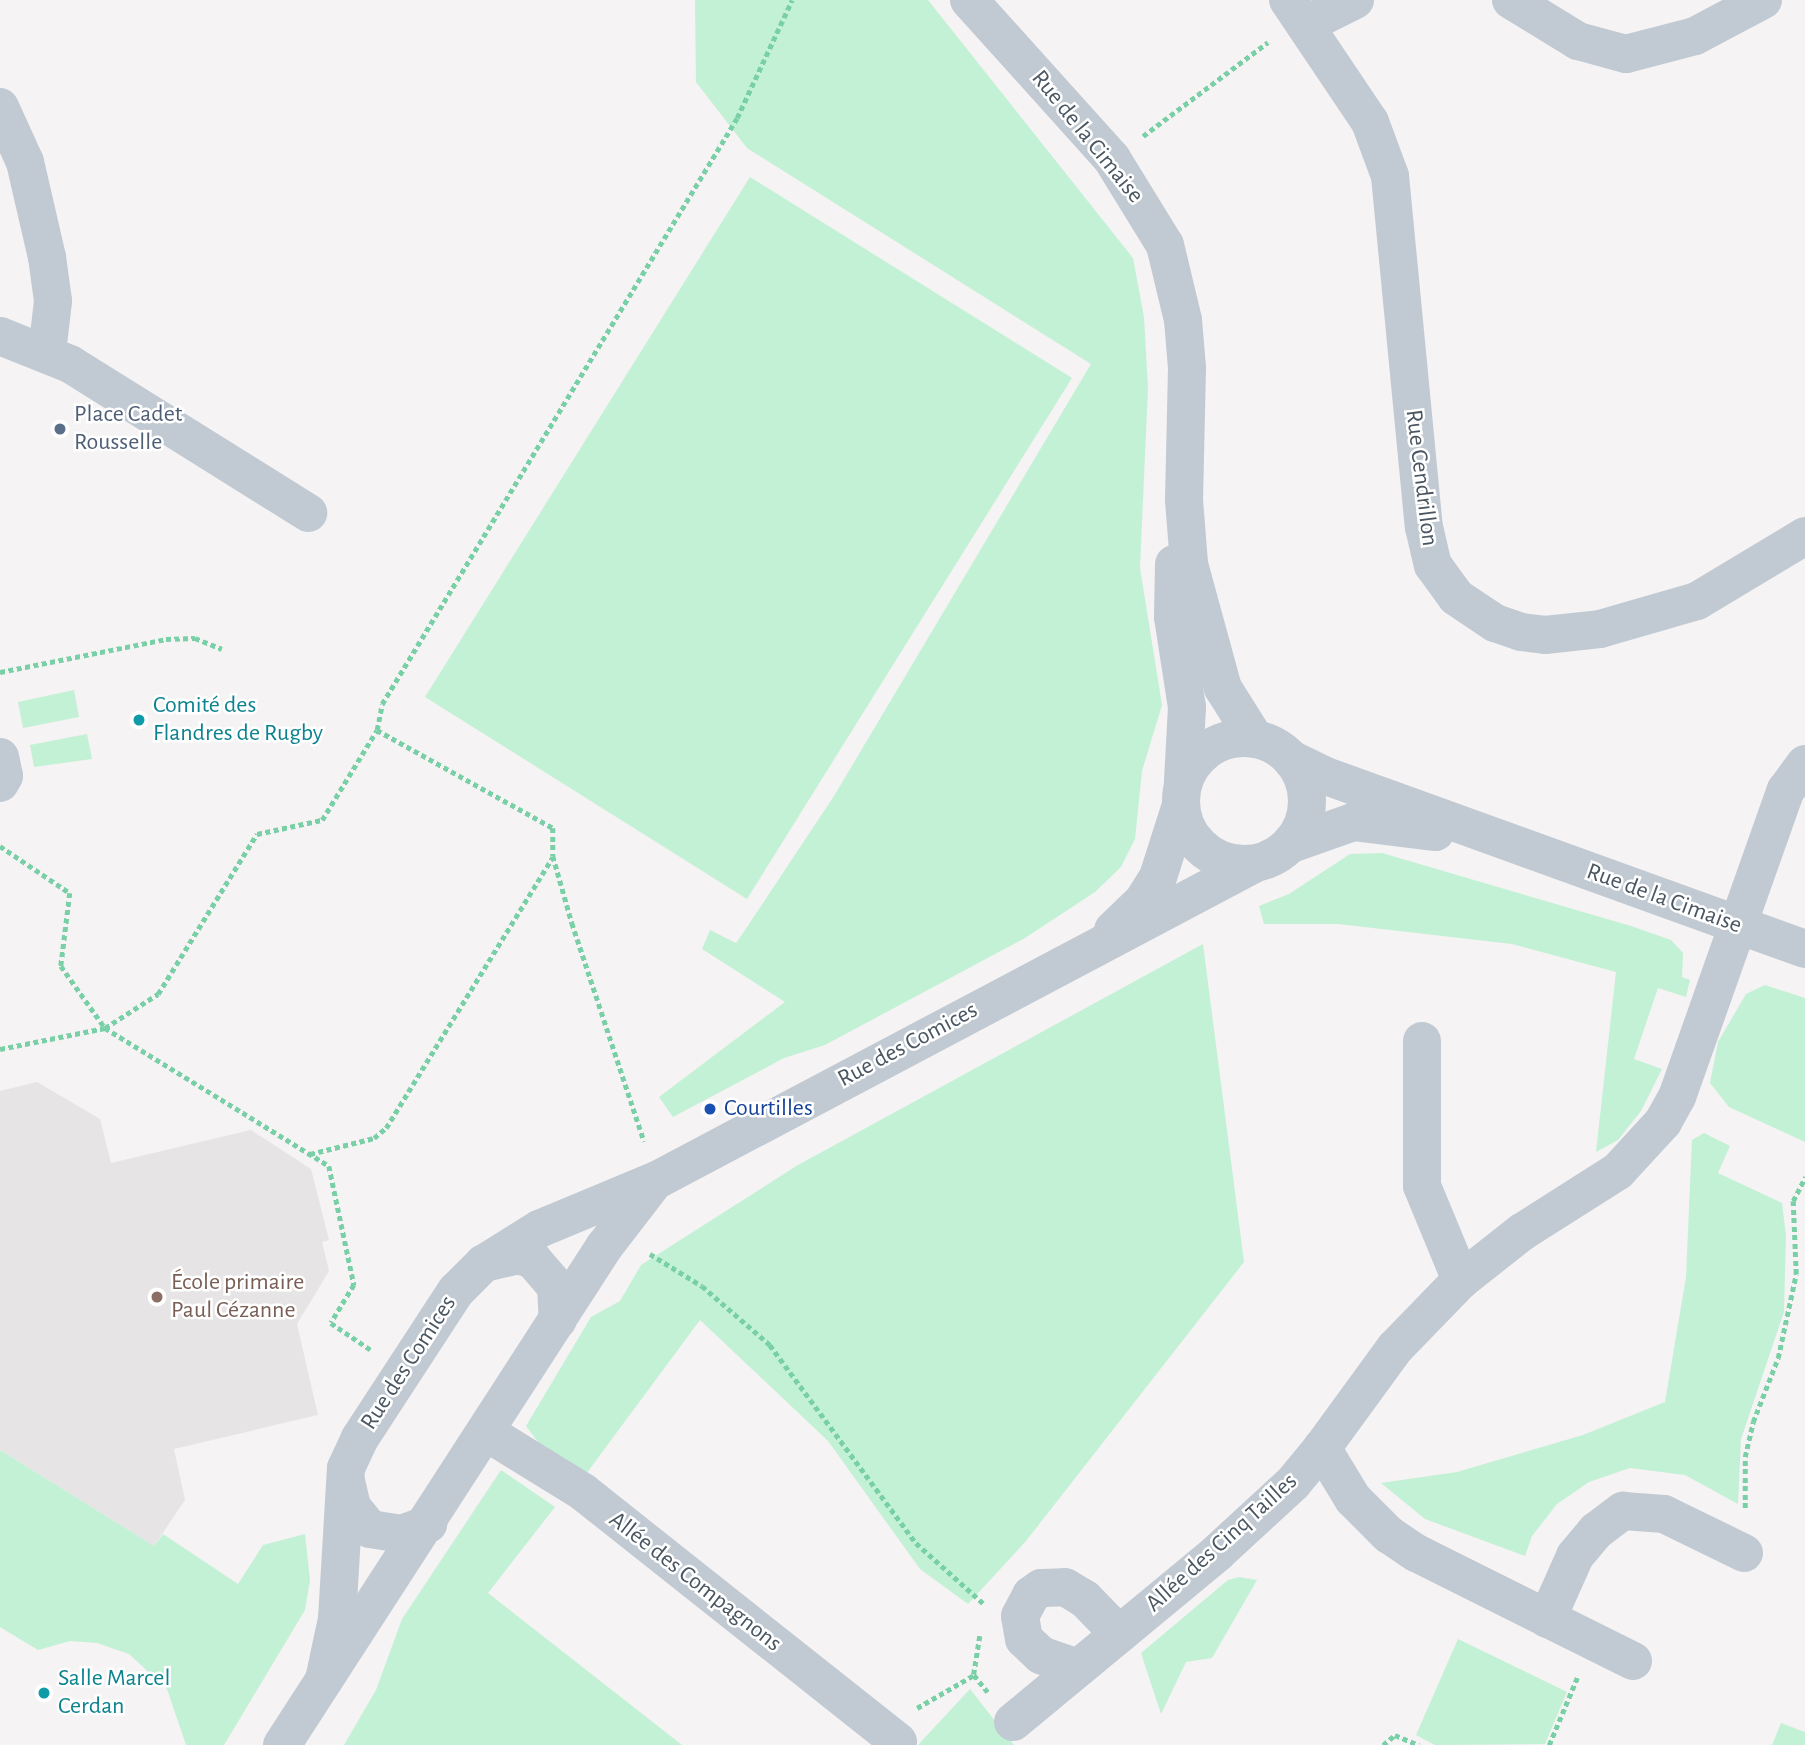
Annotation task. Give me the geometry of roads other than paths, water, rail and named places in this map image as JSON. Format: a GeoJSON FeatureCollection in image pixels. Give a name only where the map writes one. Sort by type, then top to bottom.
{"type":"FeatureCollection","features":[{"type":"Feature","properties":{"kind":"street","name":"Rue de la Cimaise"},"geometry":{"type":"LineString","coordinates":[[969,0],[1112,159],[1147,211],[1176,281],[1187,368],[1184,500],[1172,598],[1187,707],[1182,794]]}},
{"type":"Feature","properties":{"kind":"street"},"geometry":{"type":"LineString","coordinates":[[1298,14],[1355,0]]}},
{"type":"Feature","properties":{"kind":"street"},"geometry":{"type":"LineString","coordinates":[[1511,0],[1578,41],[1626,54],[1695,36],[1763,0]]}},
{"type":"Feature","properties":{"kind":"street","name":"Rue Cendrillon"},"geometry":{"type":"LineString","coordinates":[[1298,14],[1370,122],[1390,176],[1424,527],[1433,565],[1455,597],[1495,623],[1521,632],[1545,635],[1600,629],[1697,601],[1805,536]]}},
{"type":"Feature","properties":{"kind":"street"},"geometry":{"type":"LineString","coordinates":[[4,121],[51,281],[47,353]]}},
{"type":"Feature","properties":{"kind":"street"},"geometry":{"type":"LineString","coordinates":[[0,336],[47,353],[309,513]]}},
{"type":"Feature","properties":{"kind":"street","name":"Rue de la Cimaise"},"geometry":{"type":"LineString","coordinates":[[1184,500],[1189,564],[1213,658],[1229,699],[1255,739]]}},
{"type":"Feature","properties":{"kind":"street"},"geometry":{"type":"LineString","coordinates":[[1234,739],[1255,739],[1291,758],[1307,795],[1306,816],[1291,844],[1254,864],[1233,864],[1204,850],[1190,835],[1182,794],[1206,751],[1234,739]]}},
{"type":"Feature","properties":{"kind":"street"},"geometry":{"type":"LineString","coordinates":[[0,757],[4,776],[0,783]]}},
{"type":"Feature","properties":{"kind":"street","name":"Rue de la Cimaise"},"geometry":{"type":"LineString","coordinates":[[1291,758],[1524,848],[1805,949]]}},
{"type":"Feature","properties":{"kind":"street","name":"Allée des Cinq Tailles"},"geometry":{"type":"LineString","coordinates":[[1013,1722],[1260,1515],[1322,1448],[1395,1348],[1461,1280],[1522,1232],[1618,1171],[1656,1132],[1677,1097],[1786,790],[1805,764]]}},
{"type":"Feature","properties":{"kind":"street","name":"Rue des Comices"},"geometry":{"type":"LineString","coordinates":[[1086,950],[1127,920],[1158,877],[1182,794]]}},
{"type":"Feature","properties":{"kind":"street","name":"Rue de la Cimaise"},"geometry":{"type":"LineString","coordinates":[[1291,844],[1325,828],[1377,822],[1524,848]]}},
{"type":"Feature","properties":{"kind":"street","name":"Rue des Comices"},"geometry":{"type":"LineString","coordinates":[[324,1681],[337,1619],[346,1468],[360,1438],[456,1290],[483,1264],[539,1229],[657,1180],[1086,950],[1174,909],[1254,864]]}},
{"type":"Feature","properties":{"kind":"street"},"geometry":{"type":"LineString","coordinates":[[1422,1041],[1422,1186],[1461,1280]]}},
{"type":"Feature","properties":{"kind":"street","name":"Rue des Comices"},"geometry":{"type":"LineString","coordinates":[[282,1745],[428,1524],[614,1232],[657,1180]]}},
{"type":"Feature","properties":{"kind":"street","name":"Rue des Comices"},"geometry":{"type":"LineString","coordinates":[[483,1264],[518,1255],[533,1260],[556,1286],[558,1320]]}},
{"type":"Feature","properties":{"kind":"street","name":"Allée des Compagnons"},"geometry":{"type":"LineString","coordinates":[[486,1432],[583,1492],[893,1738]]}},
{"type":"Feature","properties":{"kind":"street","name":"Allée des Cinq Tailles"},"geometry":{"type":"LineString","coordinates":[[1322,1448],[1353,1499],[1389,1535],[1547,1619],[1633,1661]]}},
{"type":"Feature","properties":{"kind":"street"},"geometry":{"type":"LineString","coordinates":[[346,1468],[352,1507],[370,1529],[401,1534],[428,1524]]}},
{"type":"Feature","properties":{"kind":"street"},"geometry":{"type":"LineString","coordinates":[[1547,1619],[1575,1556],[1596,1531],[1623,1511],[1664,1514],[1737,1550]]}},
{"type":"Feature","properties":{"kind":"street"},"geometry":{"type":"LineString","coordinates":[[1077,1668],[1041,1655],[1024,1639],[1020,1616],[1031,1595],[1041,1588],[1065,1587],[1085,1599],[1119,1634]]}},
{"type":"Feature","properties":{"kind":"place","name":"Place Cadet Rousselle"},"geometry":{"type":"Point","coordinates":[60,429]}},
{"type":"Feature","properties":{"kind":"place","name":"Comité des Flandres de Rugby"},"geometry":{"type":"Point","coordinates":[139,720]}},
{"type":"Feature","properties":{"kind":"place","name":"Courtilles"},"geometry":{"type":"Point","coordinates":[710,1109]}},
{"type":"Feature","properties":{"kind":"place","name":"École primaire Paul Cézanne"},"geometry":{"type":"Point","coordinates":[157,1297]}},
{"type":"Feature","properties":{"kind":"place","name":"Salle Marcel Cerdan"},"geometry":{"type":"Point","coordinates":[44,1693]}}]}
